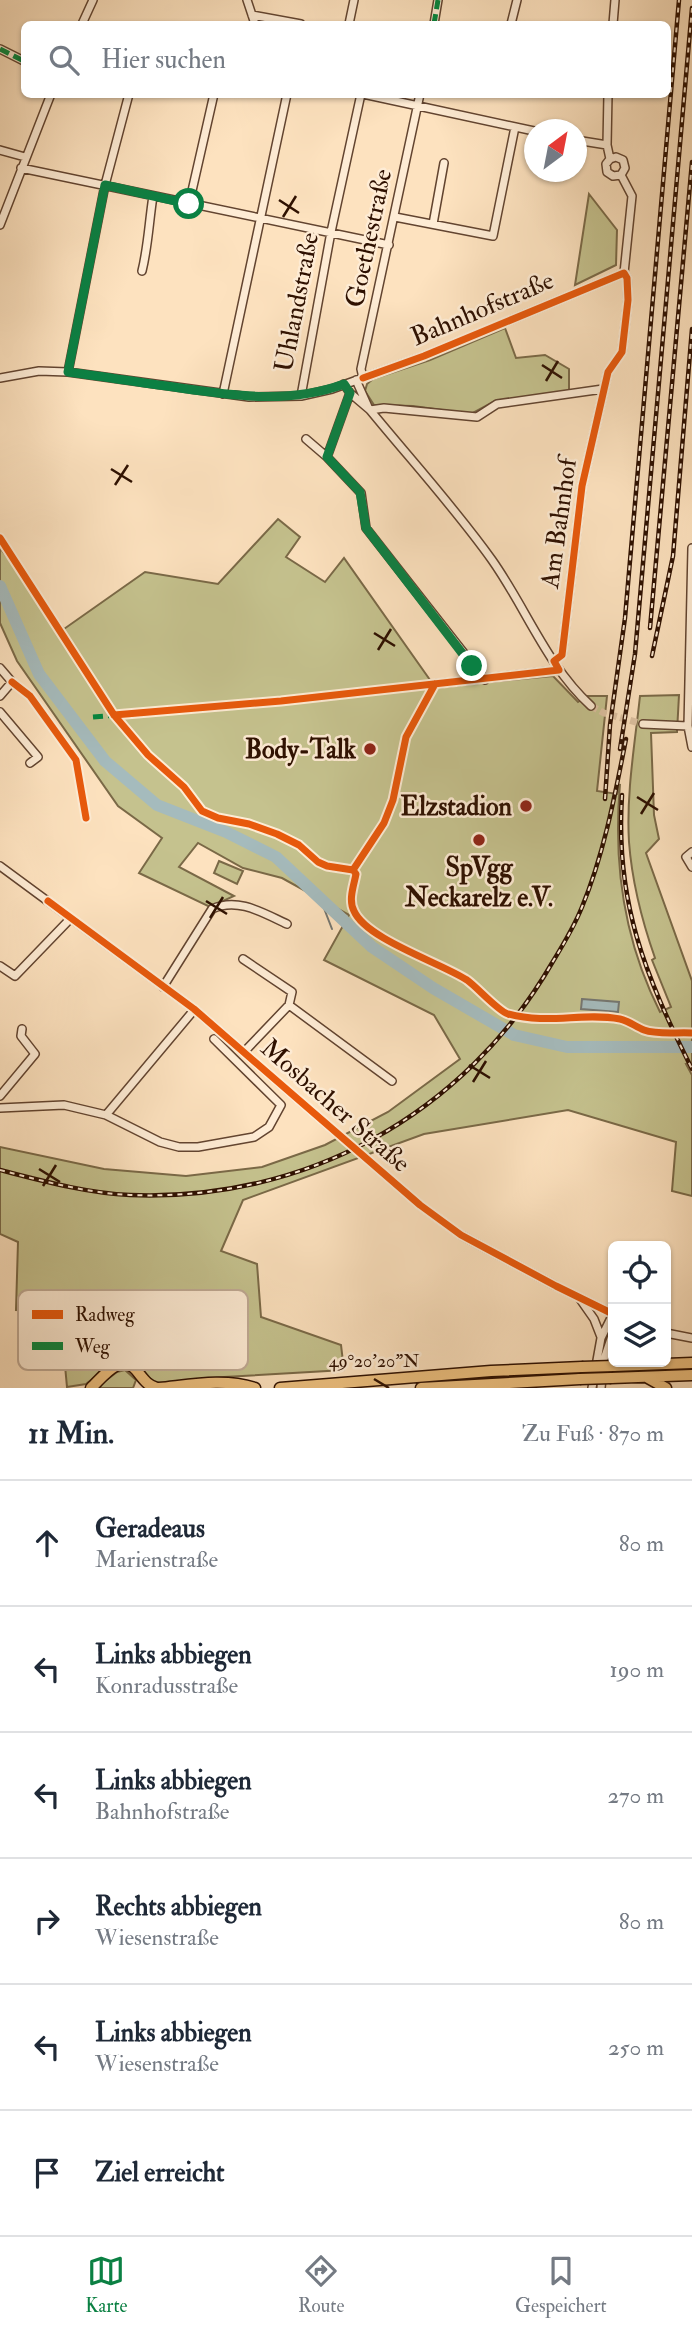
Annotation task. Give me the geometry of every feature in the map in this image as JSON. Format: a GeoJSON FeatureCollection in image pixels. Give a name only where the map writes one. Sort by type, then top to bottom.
{"type":"FeatureCollection","features":[{"type":"Feature","properties":{"kind":"highway"},"geometry":{"type":"LineString","coordinates":[[280,1388],[491,1371],[692,1363]]}},
{"type":"Feature","properties":{"kind":"highway"},"geometry":{"type":"LineString","coordinates":[[91,1388],[110,1370]]}},
{"type":"Feature","properties":{"kind":"highway"},"geometry":{"type":"LineString","coordinates":[[134,1370],[145,1382],[158,1388],[222,1383],[254,1388]]}},
{"type":"Feature","properties":{"kind":"highway"},"geometry":{"type":"LineString","coordinates":[[138,1373],[138,1388]]}},
{"type":"Feature","properties":{"kind":"highway"},"geometry":{"type":"LineString","coordinates":[[421,1388],[692,1375]]}},
{"type":"Feature","properties":{"kind":"highway"},"geometry":{"type":"LineString","coordinates":[[645,1376],[666,1388]]}},
{"type":"Feature","properties":{"kind":"street"},"geometry":{"type":"LineString","coordinates":[[83,21],[93,0]]}},
{"type":"Feature","properties":{"kind":"street"},"geometry":{"type":"LineString","coordinates":[[247,0],[254,21]]}},
{"type":"Feature","properties":{"kind":"street"},"geometry":{"type":"LineString","coordinates":[[350,21],[354,0]]}},
{"type":"Feature","properties":{"kind":"street"},"geometry":{"type":"LineString","coordinates":[[434,21],[438,0]]}},
{"type":"Feature","properties":{"kind":"street"},"geometry":{"type":"LineString","coordinates":[[512,21],[517,0]]}},
{"type":"Feature","properties":{"kind":"street"},"geometry":{"type":"LineString","coordinates":[[613,21],[615,0]]}},
{"type":"Feature","properties":{"kind":"street"},"geometry":{"type":"LineString","coordinates":[[252,15],[285,21]]}},
{"type":"Feature","properties":{"kind":"street"},"geometry":{"type":"LineString","coordinates":[[0,49],[21,60]]}},
{"type":"Feature","properties":{"kind":"street"},"geometry":{"type":"LineString","coordinates":[[0,225],[49,98]]}},
{"type":"Feature","properties":{"kind":"street"},"geometry":{"type":"LineString","coordinates":[[68,372],[105,185],[128,98]]}},
{"type":"Feature","properties":{"kind":"street"},"geometry":{"type":"LineString","coordinates":[[189,204],[213,98]]}},
{"type":"Feature","properties":{"kind":"street"},"geometry":{"type":"LineString","coordinates":[[223,394],[286,98]]}},
{"type":"Feature","properties":{"kind":"street","name":"Uhlandstraße"},"geometry":{"type":"LineString","coordinates":[[300,396],[331,232],[361,98]]}},
{"type":"Feature","properties":{"kind":"street"},"geometry":{"type":"LineString","coordinates":[[381,98],[524,129]]}},
{"type":"Feature","properties":{"kind":"street","name":"Goethestraße"},"geometry":{"type":"LineString","coordinates":[[360,379],[419,98]]}},
{"type":"Feature","properties":{"kind":"street"},"geometry":{"type":"LineString","coordinates":[[608,98],[607,145],[610,159]]}},
{"type":"Feature","properties":{"kind":"street"},"geometry":{"type":"LineString","coordinates":[[395,217],[492,236],[515,127]]}},
{"type":"Feature","properties":{"kind":"street"},"geometry":{"type":"LineString","coordinates":[[587,142],[607,145]]}},
{"type":"Feature","properties":{"kind":"street"},"geometry":{"type":"LineString","coordinates":[[0,150],[25,157]]}},
{"type":"Feature","properties":{"kind":"street"},"geometry":{"type":"LineString","coordinates":[[616,157],[623,160],[625,168],[621,175],[613,176],[607,172],[606,164],[610,159],[616,157]]}},
{"type":"Feature","properties":{"kind":"street"},"geometry":{"type":"LineString","coordinates":[[433,224],[444,163]]}},
{"type":"Feature","properties":{"kind":"street"},"geometry":{"type":"LineString","coordinates":[[21,168],[389,245]]}},
{"type":"Feature","properties":{"kind":"street","name":"Am Bahnhof"},"geometry":{"type":"LineString","coordinates":[[554,662],[562,655],[582,486],[603,389],[608,372],[622,352],[628,300],[627,278],[624,273],[632,196],[621,175]]}},
{"type":"Feature","properties":{"kind":"street"},"geometry":{"type":"LineString","coordinates":[[142,271],[148,245],[153,196]]}},
{"type":"Feature","properties":{"kind":"street","name":"Bahnhofstraße"},"geometry":{"type":"LineString","coordinates":[[0,378],[39,372],[68,372],[223,394],[264,398],[300,396],[360,379],[424,356],[624,273]]}},
{"type":"Feature","properties":{"kind":"street"},"geometry":{"type":"LineString","coordinates":[[360,379],[370,411]]}},
{"type":"Feature","properties":{"kind":"street"},"geometry":{"type":"LineString","coordinates":[[344,384],[370,411],[493,561],[559,670],[575,691],[592,706]]}},
{"type":"Feature","properties":{"kind":"street"},"geometry":{"type":"LineString","coordinates":[[370,411],[384,408],[477,417],[497,404],[603,389]]}},
{"type":"Feature","properties":{"kind":"street"},"geometry":{"type":"LineString","coordinates":[[327,457],[350,393]]}},
{"type":"Feature","properties":{"kind":"street"},"geometry":{"type":"LineString","coordinates":[[306,439],[334,463],[360,492],[366,528],[485,680]]}},
{"type":"Feature","properties":{"kind":"street"},"geometry":{"type":"LineString","coordinates":[[692,548],[691,692],[688,726],[692,747]]}},
{"type":"Feature","properties":{"kind":"street"},"geometry":{"type":"LineString","coordinates":[[0,668],[12,682],[0,696]]}},
{"type":"Feature","properties":{"kind":"street"},"geometry":{"type":"LineString","coordinates":[[435,684],[559,670]]}},
{"type":"Feature","properties":{"kind":"street"},"geometry":{"type":"LineString","coordinates":[[0,712],[38,757],[30,763]]}},
{"type":"Feature","properties":{"kind":"street"},"geometry":{"type":"LineString","coordinates":[[643,724],[688,726]]}},
{"type":"Feature","properties":{"kind":"street"},"geometry":{"type":"LineString","coordinates":[[692,852],[686,857],[692,867]]}},
{"type":"Feature","properties":{"kind":"street","name":"Mosbacher Straße"},"geometry":{"type":"LineString","coordinates":[[0,866],[194,1010],[420,1205],[461,1234],[608,1312]]}},
{"type":"Feature","properties":{"kind":"street"},"geometry":{"type":"LineString","coordinates":[[163,987],[212,909],[230,904],[249,906],[287,924]]}},
{"type":"Feature","properties":{"kind":"street"},"geometry":{"type":"LineString","coordinates":[[0,966],[15,976],[71,918]]}},
{"type":"Feature","properties":{"kind":"street"},"geometry":{"type":"LineString","coordinates":[[243,959],[292,992],[289,1005],[244,1052]]}},
{"type":"Feature","properties":{"kind":"street"},"geometry":{"type":"LineString","coordinates":[[289,1005],[392,1081]]}},
{"type":"Feature","properties":{"kind":"street"},"geometry":{"type":"LineString","coordinates":[[106,1115],[194,1010]]}},
{"type":"Feature","properties":{"kind":"street"},"geometry":{"type":"LineString","coordinates":[[0,1096],[35,1054],[21,1036],[22,1029]]}},
{"type":"Feature","properties":{"kind":"street"},"geometry":{"type":"LineString","coordinates":[[0,1108],[65,1105],[106,1115],[160,1142],[179,1147],[198,1147],[254,1137],[269,1127],[281,1105],[214,1040]]}},
{"type":"Feature","properties":{"kind":"street"},"geometry":{"type":"LineString","coordinates":[[580,1298],[594,1320],[601,1338]]}},
{"type":"Feature","properties":{"kind":"street"},"geometry":{"type":"LineString","coordinates":[[592,1388],[601,1338],[608,1324]]}},
{"type":"Feature","properties":{"kind":"street"},"geometry":{"type":"LineString","coordinates":[[671,1334],[692,1338]]}},
{"type":"Feature","properties":{"kind":"street"},"geometry":{"type":"LineString","coordinates":[[601,1388],[608,1348]]}},
{"type":"Feature","properties":{"kind":"shaded area"},"geometry":{"type":"Polygon","coordinates":[[[589,194],[617,230],[616,265],[575,285],[589,194]]]}},
{"type":"Feature","properties":{"kind":"shaded area"},"geometry":{"type":"Polygon","coordinates":[[[505,328],[516,358],[545,355],[569,369],[569,391],[495,401],[471,414],[413,406],[374,405],[365,391],[367,384],[373,379],[430,360],[505,328]]]}},
{"type":"Feature","properties":{"kind":"shaded area"},"geometry":{"type":"Polygon","coordinates":[[[278,519],[300,537],[286,557],[325,582],[344,558],[435,687],[553,676],[578,702],[587,696],[607,696],[597,791],[617,794],[620,784],[618,843],[624,901],[638,958],[660,1012],[671,1007],[652,960],[655,958],[635,887],[628,824],[630,787],[640,696],[679,695],[677,732],[651,733],[654,815],[659,839],[646,853],[692,981],[692,1063],[686,1064],[692,1075],[692,1196],[672,1191],[676,1142],[568,1110],[424,1134],[243,1200],[221,1251],[257,1264],[261,1317],[341,1345],[344,1370],[224,1377],[156,1385],[143,1370],[248,1370],[248,1290],[18,1290],[16,1310],[18,1242],[0,1234],[0,1147],[104,1169],[186,1176],[262,1167],[325,1145],[388,1112],[460,1059],[434,1015],[324,960],[349,915],[282,878],[243,868],[198,843],[179,867],[234,896],[210,907],[139,873],[162,838],[118,806],[17,661],[0,623],[0,548],[64,629],[145,572],[218,584],[278,519]]]}},
{"type":"Feature","properties":{"kind":"shaded area"},"geometry":{"type":"Polygon","coordinates":[[[219,861],[243,871],[237,884],[214,873],[219,861]]]}},
{"type":"Feature","properties":{"kind":"shaded area"},"geometry":{"type":"Polygon","coordinates":[[[582,999],[619,1002],[618,1012],[581,1009],[582,999]]]}},
{"type":"Feature","properties":{"kind":"shaded area"},"geometry":{"type":"Polygon","coordinates":[[[65,1370],[104,1370],[86,1384],[67,1387],[65,1370]]]}},
{"type":"Feature","properties":{"kind":"shaded area"},"geometry":{"type":"Polygon","coordinates":[[[125,1370],[136,1380],[133,1388],[96,1388],[117,1372],[125,1370]]]}},
{"type":"Feature","properties":{"kind":"waterway"},"geometry":{"type":"LineString","coordinates":[[0,586],[39,674],[105,761],[157,805],[226,832],[276,857],[372,947],[433,988],[514,1035],[567,1047],[692,1047]]}},
{"type":"Feature","properties":{"kind":"waterway"},"geometry":{"type":"LineString","coordinates":[[320,898],[332,929]]}},
{"type":"Feature","properties":{"kind":"tunnel"},"geometry":{"type":"LineString","coordinates":[[591,706],[604,713],[643,724]]}},
{"type":"Feature","properties":{"kind":"railway"},"geometry":{"type":"LineString","coordinates":[[671,92],[679,0]]}},
{"type":"Feature","properties":{"kind":"railway"},"geometry":{"type":"LineString","coordinates":[[620,749],[635,654],[692,8]]}},
{"type":"Feature","properties":{"kind":"railway"},"geometry":{"type":"LineString","coordinates":[[605,799],[610,725],[625,618],[670,98]]}},
{"type":"Feature","properties":{"kind":"railway"},"geometry":{"type":"LineString","coordinates":[[650,628],[692,162]]}},
{"type":"Feature","properties":{"kind":"railway"},"geometry":{"type":"LineString","coordinates":[[652,656],[673,556],[692,329]]}},
{"type":"Feature","properties":{"kind":"railway"},"geometry":{"type":"LineString","coordinates":[[0,1170],[97,1192],[130,1195],[195,1193],[257,1183],[317,1165],[374,1139],[426,1105],[474,1064],[516,1017],[568,936],[597,866],[626,739]]}},
{"type":"Feature","properties":{"kind":"railway"},"geometry":{"type":"LineString","coordinates":[[622,795],[623,870],[637,937],[660,1002],[692,1069]]}},
{"type":"Feature","properties":{"kind":"marked path"},"geometry":{"type":"LineString","coordinates":[[434,21],[438,0]]}},
{"type":"Feature","properties":{"kind":"marked path"},"geometry":{"type":"LineString","coordinates":[[0,49],[21,60]]}},
{"type":"Feature","properties":{"kind":"marked path"},"geometry":{"type":"LineString","coordinates":[[93,717],[118,715]]}},
{"type":"Feature","properties":{"kind":"cycle path"},"geometry":{"type":"LineString","coordinates":[[114,715],[281,701],[559,670],[554,661],[562,655],[582,486],[608,372],[622,352],[628,300],[627,278],[624,273],[424,356],[363,378]]}},
{"type":"Feature","properties":{"kind":"cycle path"},"geometry":{"type":"LineString","coordinates":[[0,538],[114,715],[148,755],[184,787],[202,811],[277,834],[299,845],[318,862],[353,870]]}},
{"type":"Feature","properties":{"kind":"cycle path"},"geometry":{"type":"LineString","coordinates":[[12,682],[30,696],[76,760],[86,818]]}},
{"type":"Feature","properties":{"kind":"cycle path"},"geometry":{"type":"LineString","coordinates":[[435,684],[406,737],[393,800],[384,823],[353,870],[356,874],[351,902],[361,921],[388,941],[467,980],[508,1014],[551,1019],[606,1017],[623,1020],[649,1032],[692,1033]]}},
{"type":"Feature","properties":{"kind":"cycle path"},"geometry":{"type":"LineString","coordinates":[[48,901],[194,1009],[420,1205],[461,1235],[608,1312]]}},
{"type":"Feature","properties":{"kind":"place","name":"Body-Talk"},"geometry":{"type":"Point","coordinates":[370,749]}},
{"type":"Feature","properties":{"kind":"place","name":"Elzstadion"},"geometry":{"type":"Point","coordinates":[526,806]}},
{"type":"Feature","properties":{"kind":"place","name":"SpVgg Neckarelz e.V."},"geometry":{"type":"Point","coordinates":[479,840]}},
{"type":"Feature","properties":{"kind":"route"},"geometry":{"type":"LineString","coordinates":[[189,204],[105,185],[68,372],[264,398],[300,396],[344,384],[350,393],[327,457],[360,492],[366,528],[472,666]]}}]}
